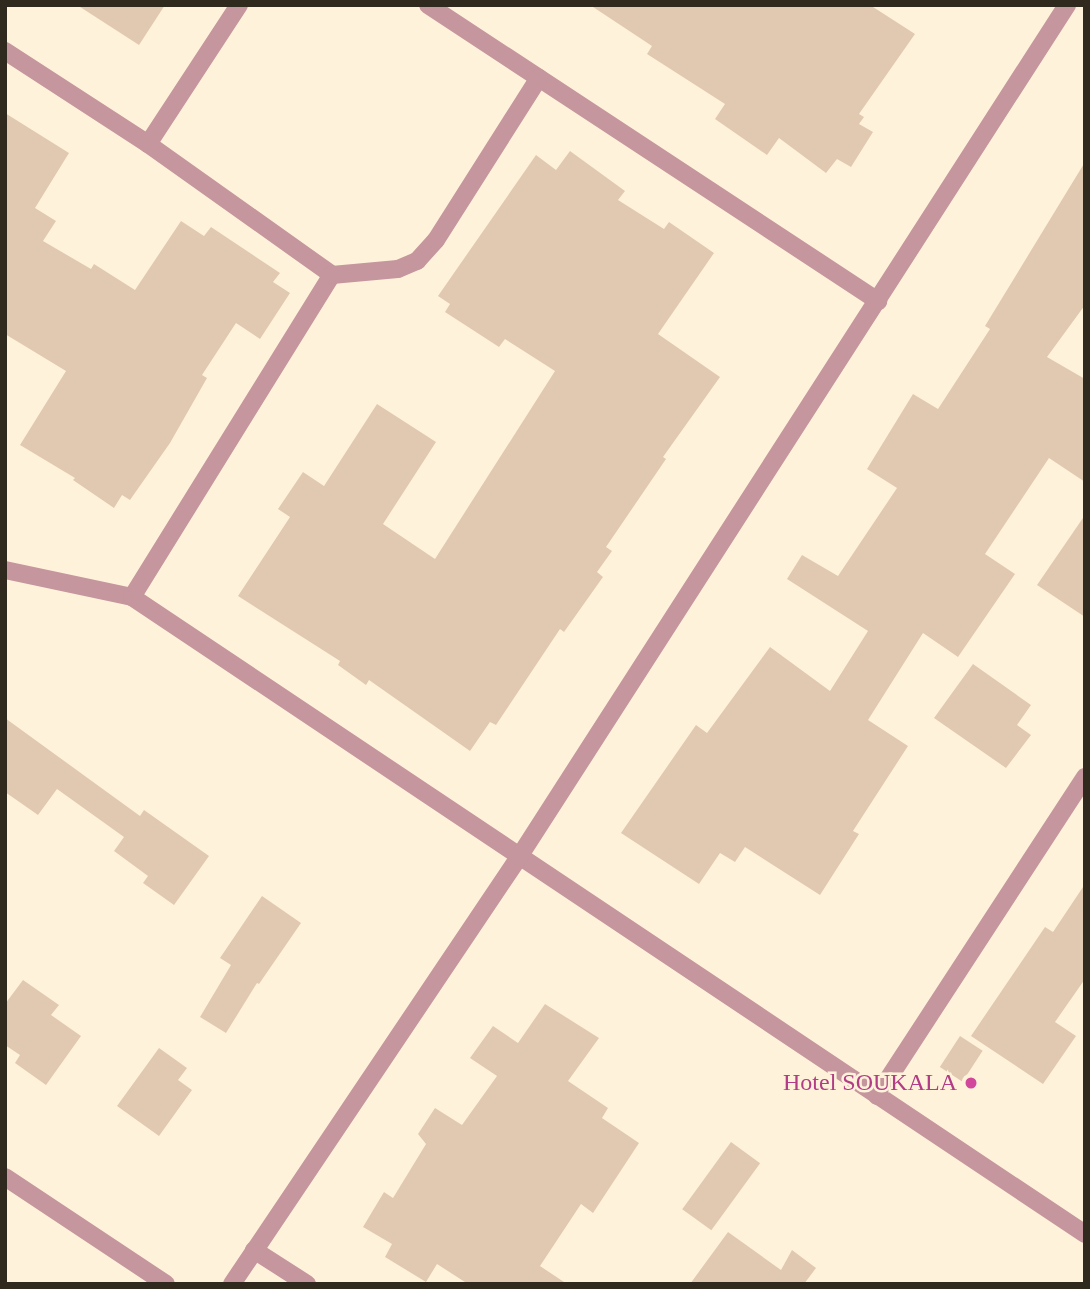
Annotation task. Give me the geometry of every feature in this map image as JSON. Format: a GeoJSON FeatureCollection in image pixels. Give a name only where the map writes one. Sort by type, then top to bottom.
{"type":"FeatureCollection","features":[{"type":"Feature","properties":{"kind":"street"},"geometry":{"type":"LineString","coordinates":[[148,144],[239,5]]}},
{"type":"Feature","properties":{"kind":"street"},"geometry":{"type":"LineString","coordinates":[[428,5],[878,301]]}},
{"type":"Feature","properties":{"kind":"street"},"geometry":{"type":"LineString","coordinates":[[232,1284],[519,857],[1067,5]]}},
{"type":"Feature","properties":{"kind":"street"},"geometry":{"type":"LineString","coordinates":[[5,51],[148,144],[332,275],[398,269],[417,261],[436,240],[539,78]]}},
{"type":"Feature","properties":{"kind":"street"},"geometry":{"type":"LineString","coordinates":[[132,597],[332,275]]}},
{"type":"Feature","properties":{"kind":"street"},"geometry":{"type":"LineString","coordinates":[[5,570],[132,597],[1085,1234]]}},
{"type":"Feature","properties":{"kind":"street"},"geometry":{"type":"LineString","coordinates":[[877,1096],[1085,777]]}},
{"type":"Feature","properties":{"kind":"street"},"geometry":{"type":"LineString","coordinates":[[5,1177],[166,1284]]}},
{"type":"Feature","properties":{"kind":"street"},"geometry":{"type":"LineString","coordinates":[[254,1250],[307,1284]]}},
{"type":"Feature","properties":{"kind":"building"},"geometry":{"type":"Polygon","coordinates":[[[77,5],[165,5],[139,45],[77,5]]]}},
{"type":"Feature","properties":{"kind":"building"},"geometry":{"type":"Polygon","coordinates":[[[590,5],[870,5],[915,34],[859,114],[864,117],[859,124],[873,132],[851,167],[837,159],[826,173],[779,138],[767,155],[715,119],[725,104],[647,54],[652,46],[590,5]]]}},
{"type":"Feature","properties":{"kind":"building"},"geometry":{"type":"Polygon","coordinates":[[[5,113],[69,153],[35,208],[56,221],[43,241],[91,269],[94,264],[135,290],[181,221],[204,236],[211,227],[280,273],[273,282],[290,293],[260,339],[236,323],[202,375],[207,378],[170,443],[130,500],[122,495],[114,508],[73,480],[75,478],[20,445],[66,371],[5,334],[5,113]]]}},
{"type":"Feature","properties":{"kind":"building"},"geometry":{"type":"Polygon","coordinates":[[[570,151],[625,191],[618,200],[664,229],[669,222],[714,253],[658,334],[720,377],[663,457],[666,459],[606,547],[612,551],[597,572],[603,577],[564,632],[560,629],[496,725],[490,722],[470,751],[369,680],[366,685],[338,665],[340,661],[238,596],[290,517],[278,509],[303,472],[324,486],[377,404],[436,442],[383,524],[435,559],[555,371],[505,339],[499,347],[445,312],[450,304],[438,296],[536,155],[556,170],[570,151]]]}},
{"type":"Feature","properties":{"kind":"building"},"geometry":{"type":"Polygon","coordinates":[[[1085,162],[1085,305],[1047,357],[1085,379],[1085,482],[1049,458],[985,554],[1015,574],[958,657],[923,633],[868,720],[908,746],[853,831],[859,834],[820,895],[745,847],[735,862],[720,853],[699,884],[621,833],[696,725],[707,733],[770,647],[830,691],[868,631],[787,579],[802,555],[838,576],[897,488],[867,469],[913,394],[938,409],[990,329],[985,326],[1085,162]]]}},
{"type":"Feature","properties":{"kind":"building"},"geometry":{"type":"Polygon","coordinates":[[[1085,515],[1085,617],[1037,585],[1085,515]]]}},
{"type":"Feature","properties":{"kind":"building"},"geometry":{"type":"Polygon","coordinates":[[[973,664],[1031,705],[1017,725],[1031,735],[1006,768],[934,718],[973,664]]]}},
{"type":"Feature","properties":{"kind":"building"},"geometry":{"type":"Polygon","coordinates":[[[5,718],[140,816],[144,810],[209,856],[174,905],[143,883],[148,876],[114,851],[124,837],[57,789],[38,815],[5,792],[5,718]]]}},
{"type":"Feature","properties":{"kind":"building"},"geometry":{"type":"Polygon","coordinates":[[[1085,884],[1085,979],[1055,1022],[1076,1036],[1043,1084],[971,1036],[1045,927],[1053,932],[1085,884]]]}},
{"type":"Feature","properties":{"kind":"building"},"geometry":{"type":"Polygon","coordinates":[[[262,896],[301,923],[259,984],[257,983],[226,1033],[200,1017],[231,965],[220,958],[262,896]]]}},
{"type":"Feature","properties":{"kind":"building"},"geometry":{"type":"Polygon","coordinates":[[[23,980],[59,1005],[51,1015],[81,1036],[46,1085],[15,1063],[20,1055],[5,1045],[5,1004],[23,980]]]}},
{"type":"Feature","properties":{"kind":"building"},"geometry":{"type":"Polygon","coordinates":[[[545,1004],[599,1038],[568,1081],[608,1108],[602,1118],[639,1143],[593,1213],[581,1204],[540,1266],[567,1284],[468,1284],[437,1264],[426,1282],[385,1257],[392,1244],[363,1227],[384,1192],[393,1198],[426,1144],[418,1134],[435,1108],[462,1125],[497,1076],[470,1058],[493,1026],[518,1043],[545,1004]]]}},
{"type":"Feature","properties":{"kind":"building"},"geometry":{"type":"Polygon","coordinates":[[[960,1036],[983,1051],[962,1082],[940,1067],[960,1036]]]}},
{"type":"Feature","properties":{"kind":"building"},"geometry":{"type":"Polygon","coordinates":[[[159,1048],[187,1068],[178,1080],[192,1090],[159,1136],[117,1106],[159,1048]]]}},
{"type":"Feature","properties":{"kind":"building"},"geometry":{"type":"Polygon","coordinates":[[[731,1142],[760,1163],[711,1230],[682,1209],[731,1142]]]}},
{"type":"Feature","properties":{"kind":"building"},"geometry":{"type":"Polygon","coordinates":[[[728,1232],[781,1270],[792,1250],[816,1268],[804,1284],[690,1284],[728,1232]]]}},
{"type":"Feature","properties":{"kind":"place","name":"Hotel SOUKALA"},"geometry":{"type":"Point","coordinates":[971,1083]}}]}
